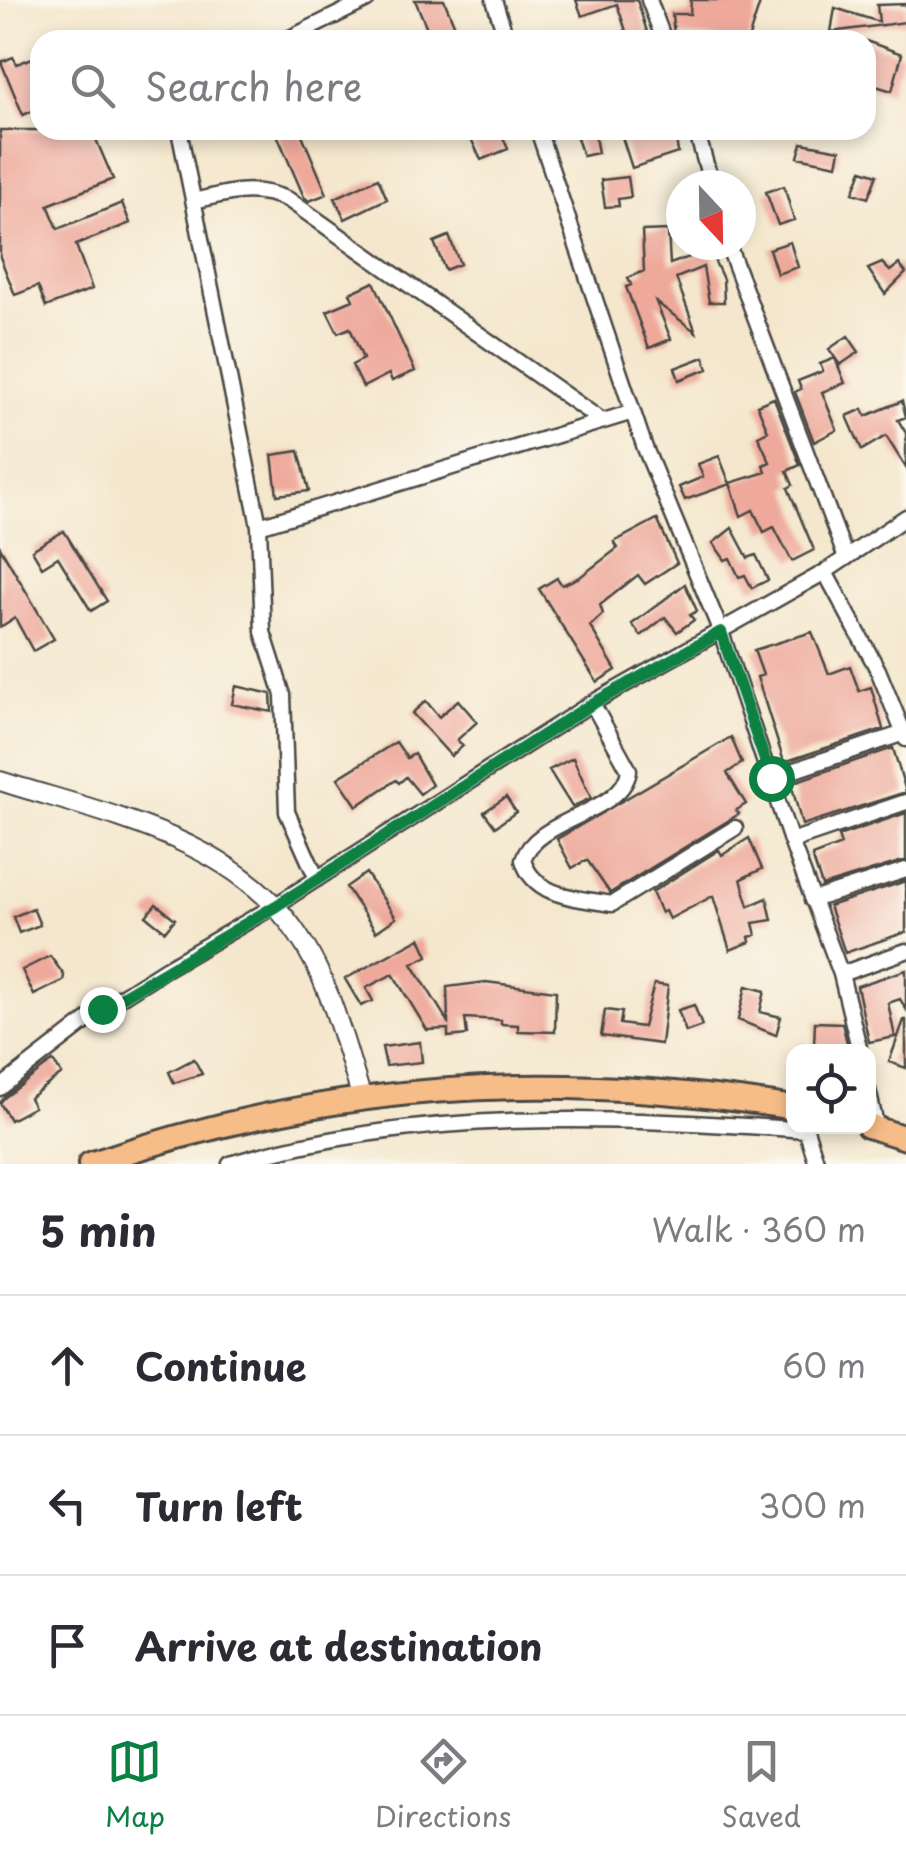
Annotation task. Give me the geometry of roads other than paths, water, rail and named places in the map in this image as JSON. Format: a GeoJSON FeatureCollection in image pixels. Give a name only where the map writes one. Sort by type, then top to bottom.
{"type":"FeatureCollection","features":[{"type":"Feature","properties":{"kind":"main road"},"geometry":{"type":"LineString","coordinates":[[90,1164],[262,1115],[362,1098],[498,1084],[643,1087],[786,1107]]}},
{"type":"Feature","properties":{"kind":"main road"},"geometry":{"type":"LineString","coordinates":[[876,1129],[906,1138]]}},
{"type":"Feature","properties":{"kind":"street"},"geometry":{"type":"LineString","coordinates":[[306,30],[367,0]]}},
{"type":"Feature","properties":{"kind":"street"},"geometry":{"type":"LineString","coordinates":[[494,0],[504,30]]}},
{"type":"Feature","properties":{"kind":"street"},"geometry":{"type":"LineString","coordinates":[[649,0],[660,30]]}},
{"type":"Feature","properties":{"kind":"street"},"geometry":{"type":"LineString","coordinates":[[181,140],[259,526],[263,632],[283,695],[287,812],[317,879]]}},
{"type":"Feature","properties":{"kind":"street"},"geometry":{"type":"LineString","coordinates":[[541,140],[632,412],[721,632],[791,841],[841,974],[858,1044]]}},
{"type":"Feature","properties":{"kind":"street"},"geometry":{"type":"LineString","coordinates":[[699,140],[708,170]]}},
{"type":"Feature","properties":{"kind":"street"},"geometry":{"type":"LineString","coordinates":[[194,201],[242,189],[267,190],[289,200],[602,421]]}},
{"type":"Feature","properties":{"kind":"street"},"geometry":{"type":"LineString","coordinates":[[734,260],[846,558]]}},
{"type":"Feature","properties":{"kind":"street"},"geometry":{"type":"LineString","coordinates":[[259,526],[632,412]]}},
{"type":"Feature","properties":{"kind":"street"},"geometry":{"type":"LineString","coordinates":[[0,1088],[102,1009],[276,906],[592,704],[825,572],[906,517]]}},
{"type":"Feature","properties":{"kind":"street"},"geometry":{"type":"LineString","coordinates":[[771,778],[905,736],[878,670],[825,572]]}},
{"type":"Feature","properties":{"kind":"street"},"geometry":{"type":"LineString","coordinates":[[592,704],[629,770],[628,780],[614,794],[534,841],[523,860],[535,882],[554,893],[612,904],[735,828]]}},
{"type":"Feature","properties":{"kind":"street"},"geometry":{"type":"LineString","coordinates":[[0,781],[162,833],[208,854],[276,906],[315,964],[362,1098]]}},
{"type":"Feature","properties":{"kind":"street"},"geometry":{"type":"LineString","coordinates":[[791,841],[906,802]]}},
{"type":"Feature","properties":{"kind":"street"},"geometry":{"type":"LineString","coordinates":[[812,900],[906,870]]}},
{"type":"Feature","properties":{"kind":"street"},"geometry":{"type":"LineString","coordinates":[[841,974],[906,951]]}},
{"type":"Feature","properties":{"kind":"street"},"geometry":{"type":"LineString","coordinates":[[230,1164],[382,1132],[466,1124],[711,1123],[786,1127]]}},
{"type":"Feature","properties":{"kind":"street"},"geometry":{"type":"LineString","coordinates":[[808,1134],[817,1164]]}}]}
